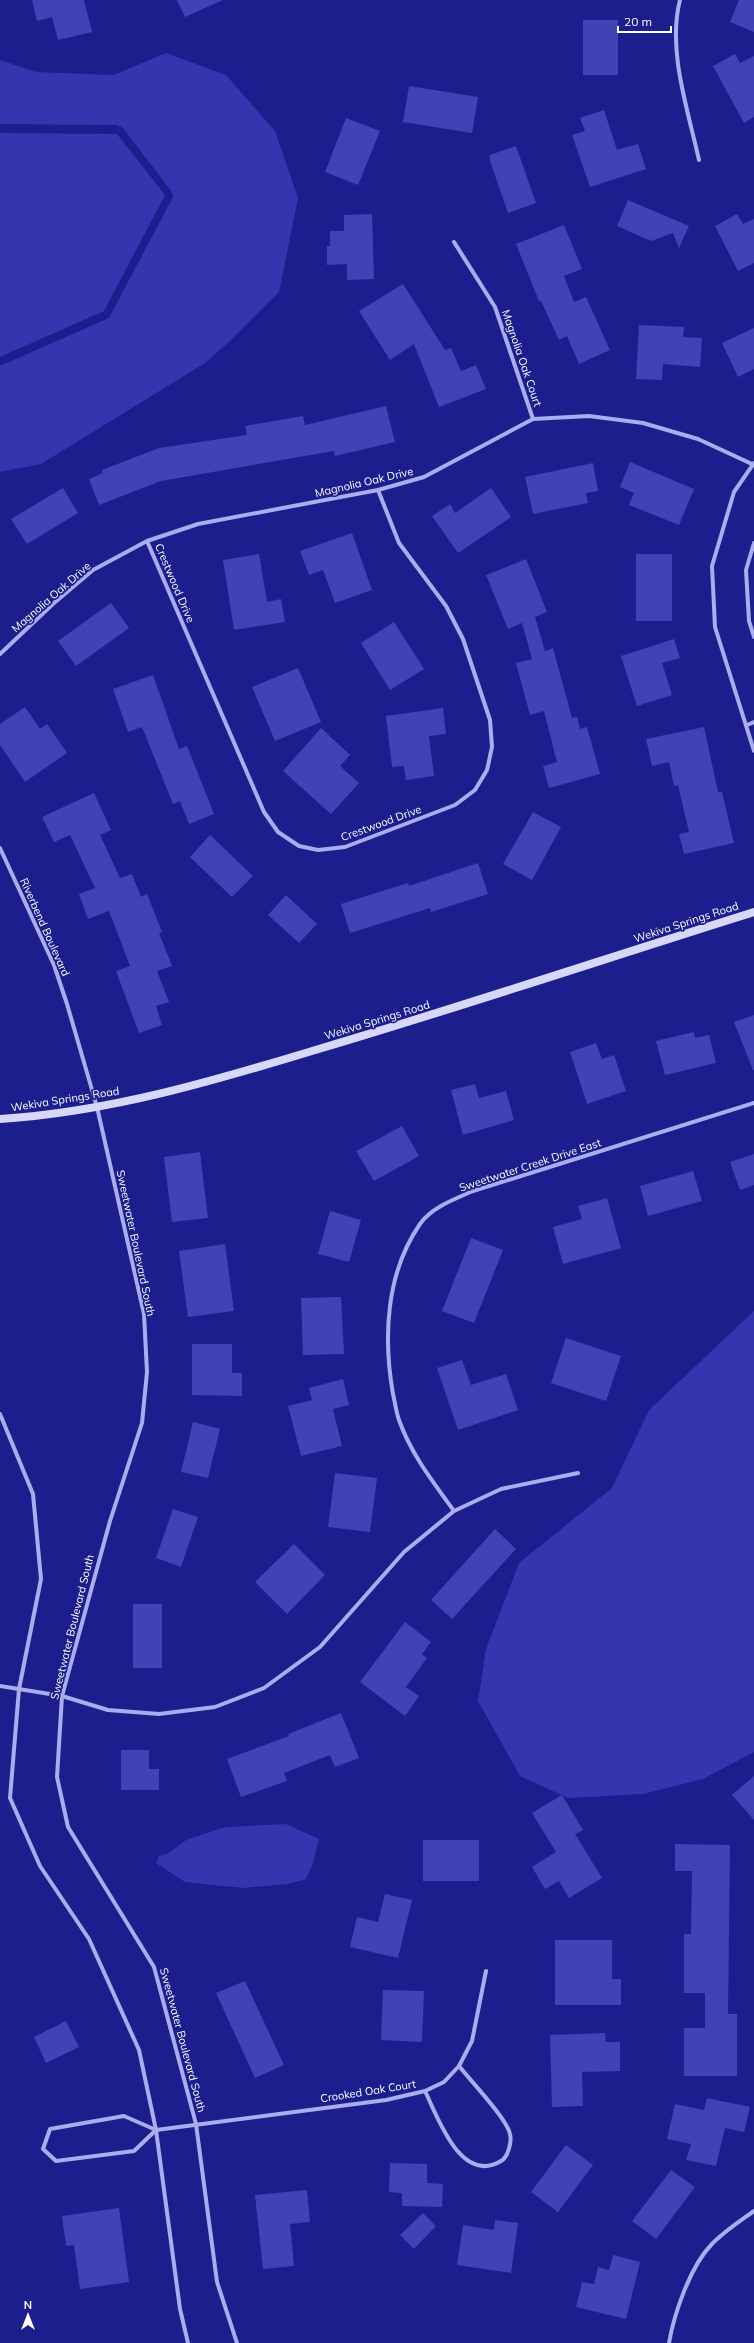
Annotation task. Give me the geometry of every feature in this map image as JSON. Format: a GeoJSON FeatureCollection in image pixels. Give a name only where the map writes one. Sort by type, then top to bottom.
{"type":"FeatureCollection","features":[{"type":"Feature","properties":{"kind":"main road","name":"Wekiva Springs Road"},"geometry":{"type":"LineString","coordinates":[[0,1119],[98,1107],[218,1079],[362,1036],[754,912]]}},
{"type":"Feature","properties":{"kind":"street"},"geometry":{"type":"LineString","coordinates":[[680,0],[675,17],[675,46],[699,160]]}},
{"type":"Feature","properties":{"kind":"street","name":"Magnolia Oak Court"},"geometry":{"type":"LineString","coordinates":[[454,242],[496,307],[533,419]]}},
{"type":"Feature","properties":{"kind":"street","name":"Magnolia Oak Drive"},"geometry":{"type":"LineString","coordinates":[[0,654],[54,603],[93,570],[147,541],[198,524],[378,490],[424,477],[533,419],[589,416],[643,423],[698,439],[754,464]]}},
{"type":"Feature","properties":{"kind":"street"},"geometry":{"type":"LineString","coordinates":[[754,464],[734,492],[712,566],[715,627],[747,725],[754,752]]}},
{"type":"Feature","properties":{"kind":"street","name":"Crestwood Drive"},"geometry":{"type":"LineString","coordinates":[[147,541],[264,812],[278,832],[298,846],[318,850],[345,847],[455,805],[475,790],[487,770],[492,747],[490,720],[463,639],[446,606],[398,543],[378,490]]}},
{"type":"Feature","properties":{"kind":"street"},"geometry":{"type":"LineString","coordinates":[[754,543],[746,570],[749,621],[754,636]]}},
{"type":"Feature","properties":{"kind":"street"},"geometry":{"type":"LineString","coordinates":[[747,725],[754,722]]}},
{"type":"Feature","properties":{"kind":"street","name":"Riverbend Boulevard"},"geometry":{"type":"LineString","coordinates":[[0,848],[54,965],[68,1004],[98,1107]]}},
{"type":"Feature","properties":{"kind":"street","name":"Sweetwater Creek Drive East"},"geometry":{"type":"LineString","coordinates":[[454,1511],[419,1461],[398,1420],[388,1368],[388,1312],[399,1264],[421,1223],[444,1204],[474,1191],[754,1103]]}},
{"type":"Feature","properties":{"kind":"street","name":"Sweetwater Boulevard South"},"geometry":{"type":"LineString","coordinates":[[98,1107],[144,1314],[147,1372],[142,1423],[110,1521],[62,1696],[57,1776],[68,1827],[154,1967],[196,2124],[217,2282],[237,2343]]}},
{"type":"Feature","properties":{"kind":"street"},"geometry":{"type":"LineString","coordinates":[[0,1414],[33,1494],[41,1579],[19,1689],[10,1798],[40,1866],[89,1940],[139,2050],[156,2130],[180,2309],[188,2343]]}},
{"type":"Feature","properties":{"kind":"street"},"geometry":{"type":"LineString","coordinates":[[0,1686],[62,1696],[108,1710],[159,1714],[215,1707],[264,1688],[320,1647],[404,1552],[454,1511],[501,1489],[578,1473]]}},
{"type":"Feature","properties":{"kind":"street","name":"Crooked Oak Court"},"geometry":{"type":"LineString","coordinates":[[156,2130],[386,2100],[425,2091],[444,2082],[459,2066],[472,2042],[486,1971]]}},
{"type":"Feature","properties":{"kind":"street"},"geometry":{"type":"LineString","coordinates":[[425,2091],[454,2150],[470,2162],[488,2167],[503,2160],[510,2148],[510,2134],[502,2119],[459,2066]]}},
{"type":"Feature","properties":{"kind":"street"},"geometry":{"type":"LineString","coordinates":[[124,2116],[156,2130],[134,2150],[56,2161],[44,2149],[50,2129],[124,2116]]}},
{"type":"Feature","properties":{"kind":"street"},"geometry":{"type":"LineString","coordinates":[[669,2343],[672,2325],[688,2282],[710,2246],[754,2211]]}},
{"type":"Feature","properties":{"kind":"shaded area"},"geometry":{"type":"Polygon","coordinates":[[[166,53],[226,75],[275,131],[298,198],[279,292],[231,340],[205,363],[41,464],[0,472],[0,366],[109,318],[173,197],[172,192],[123,128],[117,125],[0,124],[0,60],[36,72],[114,75],[166,53]]]}},
{"type":"Feature","properties":{"kind":"shaded area"},"geometry":{"type":"Polygon","coordinates":[[[0,133],[117,134],[165,195],[104,311],[0,357],[0,133]]]}},
{"type":"Feature","properties":{"kind":"shaded area"},"geometry":{"type":"Polygon","coordinates":[[[754,1311],[754,1752],[703,1779],[643,1794],[568,1798],[520,1776],[478,1701],[486,1649],[519,1563],[612,1488],[649,1410],[754,1311]]]}},
{"type":"Feature","properties":{"kind":"shaded area"},"geometry":{"type":"Polygon","coordinates":[[[286,1824],[319,1839],[312,1866],[306,1879],[288,1884],[243,1888],[185,1882],[156,1863],[159,1856],[169,1853],[186,1840],[225,1827],[286,1824]]]}},
{"type":"Feature","properties":{"kind":"building"},"geometry":{"type":"Polygon","coordinates":[[[32,0],[84,0],[92,32],[58,40],[52,17],[37,21],[32,0]]]}},
{"type":"Feature","properties":{"kind":"building"},"geometry":{"type":"Polygon","coordinates":[[[177,0],[223,0],[185,17],[177,0]]]}},
{"type":"Feature","properties":{"kind":"building"},"geometry":{"type":"Polygon","coordinates":[[[739,0],[754,0],[754,32],[730,22],[739,0]]]}},
{"type":"Feature","properties":{"kind":"building"},"geometry":{"type":"Polygon","coordinates":[[[583,20],[618,20],[618,75],[583,75],[583,20]]]}},
{"type":"Feature","properties":{"kind":"building"},"geometry":{"type":"Polygon","coordinates":[[[735,54],[740,63],[754,56],[754,117],[744,123],[713,66],[735,54]]]}},
{"type":"Feature","properties":{"kind":"building"},"geometry":{"type":"Polygon","coordinates":[[[409,86],[478,97],[472,133],[403,122],[409,86]]]}},
{"type":"Feature","properties":{"kind":"building"},"geometry":{"type":"Polygon","coordinates":[[[604,110],[617,150],[638,144],[646,169],[590,187],[572,135],[585,131],[580,118],[604,110]]]}},
{"type":"Feature","properties":{"kind":"building"},"geometry":{"type":"Polygon","coordinates":[[[346,118],[380,131],[358,185],[325,172],[346,118]]]}},
{"type":"Feature","properties":{"kind":"building"},"geometry":{"type":"Polygon","coordinates":[[[516,146],[536,203],[508,213],[490,161],[490,155],[516,146]]]}},
{"type":"Feature","properties":{"kind":"building"},"geometry":{"type":"Polygon","coordinates":[[[628,200],[689,226],[679,248],[673,233],[651,241],[617,226],[628,200]]]}},
{"type":"Feature","properties":{"kind":"building"},"geometry":{"type":"Polygon","coordinates":[[[372,214],[374,279],[347,280],[347,264],[327,265],[327,246],[330,246],[330,231],[344,231],[344,215],[372,214]]]}},
{"type":"Feature","properties":{"kind":"building"},"geometry":{"type":"Polygon","coordinates":[[[737,214],[743,224],[754,219],[754,263],[738,271],[715,226],[737,214]]]}},
{"type":"Feature","properties":{"kind":"building"},"geometry":{"type":"Polygon","coordinates":[[[564,225],[582,269],[564,276],[574,302],[586,297],[610,350],[579,364],[567,336],[559,340],[541,301],[539,301],[516,244],[564,225]]]}},
{"type":"Feature","properties":{"kind":"building"},"geometry":{"type":"Polygon","coordinates":[[[403,284],[445,350],[451,348],[461,371],[476,365],[486,389],[439,407],[414,344],[390,360],[359,311],[403,284]]]}},
{"type":"Feature","properties":{"kind":"building"},"geometry":{"type":"Polygon","coordinates":[[[639,325],[684,327],[683,337],[702,338],[700,367],[663,364],[662,380],[636,379],[639,325]]]}},
{"type":"Feature","properties":{"kind":"building"},"geometry":{"type":"Polygon","coordinates":[[[754,328],[754,369],[738,377],[722,343],[754,328]]]}},
{"type":"Feature","properties":{"kind":"building"},"geometry":{"type":"Polygon","coordinates":[[[386,406],[395,442],[335,456],[334,451],[161,481],[99,505],[89,479],[103,473],[102,470],[159,448],[247,435],[245,426],[303,416],[305,425],[386,406]]]}},
{"type":"Feature","properties":{"kind":"building"},"geometry":{"type":"Polygon","coordinates":[[[630,462],[694,489],[679,525],[629,505],[634,493],[620,487],[630,462]]]}},
{"type":"Feature","properties":{"kind":"building"},"geometry":{"type":"Polygon","coordinates":[[[593,463],[598,491],[586,493],[588,503],[533,514],[525,477],[593,463]]]}},
{"type":"Feature","properties":{"kind":"building"},"geometry":{"type":"Polygon","coordinates":[[[63,488],[78,513],[27,544],[11,519],[63,488]]]}},
{"type":"Feature","properties":{"kind":"building"},"geometry":{"type":"Polygon","coordinates":[[[491,488],[511,517],[458,553],[432,516],[450,504],[455,513],[491,488]]]}},
{"type":"Feature","properties":{"kind":"building"},"geometry":{"type":"Polygon","coordinates":[[[352,533],[372,590],[335,603],[323,570],[309,575],[300,551],[352,533]]]}},
{"type":"Feature","properties":{"kind":"building"},"geometry":{"type":"Polygon","coordinates":[[[259,554],[267,602],[281,599],[285,622],[234,630],[223,560],[259,554]]]}},
{"type":"Feature","properties":{"kind":"building"},"geometry":{"type":"Polygon","coordinates":[[[636,554],[672,554],[672,621],[636,621],[636,554]]]}},
{"type":"Feature","properties":{"kind":"building"},"geometry":{"type":"Polygon","coordinates":[[[526,559],[547,612],[535,617],[545,651],[553,648],[572,718],[577,717],[580,729],[587,727],[600,774],[549,788],[543,766],[557,762],[544,711],[530,715],[516,663],[532,659],[522,623],[508,629],[486,575],[526,559]]]}},
{"type":"Feature","properties":{"kind":"building"},"geometry":{"type":"Polygon","coordinates":[[[111,603],[129,628],[76,666],[58,641],[111,603]]]}},
{"type":"Feature","properties":{"kind":"building"},"geometry":{"type":"Polygon","coordinates":[[[394,622],[424,669],[390,690],[361,643],[394,622]]]}},
{"type":"Feature","properties":{"kind":"building"},"geometry":{"type":"Polygon","coordinates":[[[674,639],[680,658],[662,663],[672,695],[637,706],[621,656],[674,639]]]}},
{"type":"Feature","properties":{"kind":"building"},"geometry":{"type":"Polygon","coordinates":[[[298,668],[321,722],[275,741],[252,687],[298,668]]]}},
{"type":"Feature","properties":{"kind":"building"},"geometry":{"type":"Polygon","coordinates":[[[153,675],[179,749],[187,746],[214,814],[189,824],[180,801],[173,804],[142,727],[128,732],[113,689],[153,675]]]}},
{"type":"Feature","properties":{"kind":"building"},"geometry":{"type":"Polygon","coordinates":[[[25,707],[40,729],[47,724],[67,753],[25,782],[0,745],[0,724],[25,707]]]}},
{"type":"Feature","properties":{"kind":"building"},"geometry":{"type":"Polygon","coordinates":[[[443,708],[446,734],[429,736],[434,776],[406,780],[404,766],[392,767],[386,716],[443,708]]]}},
{"type":"Feature","properties":{"kind":"building"},"geometry":{"type":"Polygon","coordinates":[[[704,727],[718,792],[722,792],[734,843],[684,854],[679,834],[689,832],[678,785],[674,786],[669,762],[652,766],[646,739],[704,727]]]}},
{"type":"Feature","properties":{"kind":"building"},"geometry":{"type":"Polygon","coordinates":[[[321,728],[350,755],[340,766],[359,783],[331,814],[283,771],[321,728]]]}},
{"type":"Feature","properties":{"kind":"building"},"geometry":{"type":"Polygon","coordinates":[[[94,793],[111,830],[100,835],[120,878],[132,874],[141,897],[147,894],[162,932],[159,933],[172,966],[157,971],[169,1002],[156,1006],[162,1025],[139,1033],[116,971],[130,966],[109,911],[88,919],[79,894],[95,888],[70,835],[54,842],[42,817],[94,793]]]}},
{"type":"Feature","properties":{"kind":"building"},"geometry":{"type":"Polygon","coordinates":[[[533,812],[561,827],[532,880],[503,864],[533,812]]]}},
{"type":"Feature","properties":{"kind":"building"},"geometry":{"type":"Polygon","coordinates":[[[210,835],[253,876],[232,897],[190,857],[210,835]]]}},
{"type":"Feature","properties":{"kind":"building"},"geometry":{"type":"Polygon","coordinates":[[[478,863],[488,894],[431,912],[430,908],[350,933],[341,904],[408,883],[409,886],[478,863]]]}},
{"type":"Feature","properties":{"kind":"building"},"geometry":{"type":"Polygon","coordinates":[[[286,895],[317,924],[299,943],[268,915],[286,895]]]}},
{"type":"Feature","properties":{"kind":"building"},"geometry":{"type":"Polygon","coordinates":[[[754,1015],[754,1070],[753,1070],[734,1022],[754,1015]]]}},
{"type":"Feature","properties":{"kind":"building"},"geometry":{"type":"Polygon","coordinates":[[[694,1032],[695,1038],[709,1035],[716,1063],[665,1075],[656,1041],[694,1032]]]}},
{"type":"Feature","properties":{"kind":"building"},"geometry":{"type":"Polygon","coordinates":[[[596,1043],[602,1059],[614,1055],[626,1091],[587,1104],[570,1052],[596,1043]]]}},
{"type":"Feature","properties":{"kind":"building"},"geometry":{"type":"Polygon","coordinates":[[[475,1084],[479,1098],[506,1091],[514,1120],[463,1135],[451,1090],[475,1084]]]}},
{"type":"Feature","properties":{"kind":"building"},"geometry":{"type":"Polygon","coordinates":[[[402,1126],[419,1156],[374,1181],[356,1151],[402,1126]]]}},
{"type":"Feature","properties":{"kind":"building"},"geometry":{"type":"Polygon","coordinates":[[[200,1152],[208,1218],[172,1222],[164,1157],[200,1152]]]}},
{"type":"Feature","properties":{"kind":"building"},"geometry":{"type":"Polygon","coordinates":[[[754,1154],[754,1185],[740,1190],[730,1162],[754,1154]]]}},
{"type":"Feature","properties":{"kind":"building"},"geometry":{"type":"Polygon","coordinates":[[[693,1171],[702,1201],[648,1216],[640,1186],[693,1171]]]}},
{"type":"Feature","properties":{"kind":"building"},"geometry":{"type":"Polygon","coordinates":[[[607,1198],[621,1248],[563,1264],[553,1227],[582,1219],[578,1206],[607,1198]]]}},
{"type":"Feature","properties":{"kind":"building"},"geometry":{"type":"Polygon","coordinates":[[[330,1211],[361,1220],[349,1262],[318,1254],[330,1211]]]}},
{"type":"Feature","properties":{"kind":"building"},"geometry":{"type":"Polygon","coordinates":[[[471,1238],[503,1250],[474,1323],[442,1311],[471,1238]]]}},
{"type":"Feature","properties":{"kind":"building"},"geometry":{"type":"Polygon","coordinates":[[[225,1244],[234,1311],[188,1317],[179,1251],[225,1244]]]}},
{"type":"Feature","properties":{"kind":"building"},"geometry":{"type":"Polygon","coordinates":[[[341,1297],[344,1354],[303,1355],[301,1298],[341,1297]]]}},
{"type":"Feature","properties":{"kind":"building"},"geometry":{"type":"Polygon","coordinates":[[[566,1338],[621,1356],[606,1401],[551,1383],[566,1338]]]}},
{"type":"Feature","properties":{"kind":"building"},"geometry":{"type":"Polygon","coordinates":[[[192,1344],[232,1344],[232,1373],[242,1373],[242,1396],[192,1395],[192,1344]]]}},
{"type":"Feature","properties":{"kind":"building"},"geometry":{"type":"Polygon","coordinates":[[[462,1360],[471,1385],[506,1374],[518,1410],[458,1430],[437,1368],[462,1360]]]}},
{"type":"Feature","properties":{"kind":"building"},"geometry":{"type":"Polygon","coordinates":[[[343,1379],[349,1405],[333,1409],[342,1446],[301,1456],[288,1406],[312,1400],[309,1388],[343,1379]]]}},
{"type":"Feature","properties":{"kind":"building"},"geometry":{"type":"Polygon","coordinates":[[[193,1422],[220,1429],[208,1478],[181,1472],[193,1422]]]}},
{"type":"Feature","properties":{"kind":"building"},"geometry":{"type":"Polygon","coordinates":[[[335,1473],[377,1478],[370,1532],[328,1527],[335,1473]]]}},
{"type":"Feature","properties":{"kind":"building"},"geometry":{"type":"Polygon","coordinates":[[[173,1509],[198,1517],[181,1567],[156,1558],[173,1509]]]}},
{"type":"Feature","properties":{"kind":"building"},"geometry":{"type":"Polygon","coordinates":[[[495,1529],[516,1549],[452,1619],[431,1600],[495,1529]]]}},
{"type":"Feature","properties":{"kind":"building"},"geometry":{"type":"Polygon","coordinates":[[[294,1544],[325,1575],[287,1614],[255,1582],[294,1544]]]}},
{"type":"Feature","properties":{"kind":"building"},"geometry":{"type":"Polygon","coordinates":[[[133,1604],[162,1604],[162,1668],[133,1668],[133,1604]]]}},
{"type":"Feature","properties":{"kind":"building"},"geometry":{"type":"Polygon","coordinates":[[[405,1622],[431,1642],[422,1654],[427,1658],[406,1687],[419,1696],[405,1716],[360,1682],[405,1622]]]}},
{"type":"Feature","properties":{"kind":"building"},"geometry":{"type":"Polygon","coordinates":[[[341,1713],[359,1758],[335,1767],[330,1755],[284,1773],[287,1781],[241,1797],[227,1759],[289,1736],[288,1734],[341,1713]]]}},
{"type":"Feature","properties":{"kind":"building"},"geometry":{"type":"Polygon","coordinates":[[[121,1750],[149,1750],[149,1769],[159,1769],[159,1790],[121,1790],[121,1750]]]}},
{"type":"Feature","properties":{"kind":"building"},"geometry":{"type":"Polygon","coordinates":[[[754,1776],[754,1820],[732,1795],[754,1776]]]}},
{"type":"Feature","properties":{"kind":"building"},"geometry":{"type":"Polygon","coordinates":[[[562,1795],[583,1830],[575,1834],[602,1878],[569,1898],[559,1881],[545,1889],[532,1867],[556,1852],[532,1813],[562,1795]]]}},
{"type":"Feature","properties":{"kind":"building"},"geometry":{"type":"Polygon","coordinates":[[[423,1840],[479,1840],[479,1881],[423,1881],[423,1840]]]}},
{"type":"Feature","properties":{"kind":"building"},"geometry":{"type":"Polygon","coordinates":[[[675,1844],[730,1845],[728,2014],[737,2014],[737,2076],[684,2076],[684,2028],[705,2028],[705,1993],[684,1993],[684,1934],[691,1934],[692,1871],[675,1871],[675,1844]]]}},
{"type":"Feature","properties":{"kind":"building"},"geometry":{"type":"Polygon","coordinates":[[[385,1894],[412,1900],[398,1958],[350,1947],[357,1917],[378,1922],[385,1894]]]}},
{"type":"Feature","properties":{"kind":"building"},"geometry":{"type":"Polygon","coordinates":[[[555,1940],[612,1940],[612,1979],[621,1979],[621,2005],[555,2005],[555,1940]]]}},
{"type":"Feature","properties":{"kind":"building"},"geometry":{"type":"Polygon","coordinates":[[[245,1981],[284,2065],[255,2078],[216,1993],[245,1981]]]}},
{"type":"Feature","properties":{"kind":"building"},"geometry":{"type":"Polygon","coordinates":[[[383,1990],[424,1991],[422,2042],[381,2040],[383,1990]]]}},
{"type":"Feature","properties":{"kind":"building"},"geometry":{"type":"Polygon","coordinates":[[[66,2021],[79,2047],[46,2063],[34,2037],[66,2021]]]}},
{"type":"Feature","properties":{"kind":"building"},"geometry":{"type":"Polygon","coordinates":[[[605,2033],[606,2042],[620,2042],[620,2071],[582,2072],[583,2106],[552,2107],[550,2035],[605,2033]]]}},
{"type":"Feature","properties":{"kind":"building"},"geometry":{"type":"Polygon","coordinates":[[[707,2098],[750,2107],[744,2132],[725,2128],[716,2166],[686,2160],[691,2144],[667,2139],[675,2104],[704,2110],[707,2098]]]}},
{"type":"Feature","properties":{"kind":"building"},"geometry":{"type":"Polygon","coordinates":[[[566,2145],[593,2165],[558,2212],[531,2192],[566,2145]]]}},
{"type":"Feature","properties":{"kind":"building"},"geometry":{"type":"Polygon","coordinates":[[[390,2163],[427,2164],[427,2183],[443,2184],[442,2207],[402,2206],[402,2193],[389,2192],[390,2163]]]}},
{"type":"Feature","properties":{"kind":"building"},"geometry":{"type":"Polygon","coordinates":[[[671,2170],[695,2187],[656,2239],[632,2221],[671,2170]]]}},
{"type":"Feature","properties":{"kind":"building"},"geometry":{"type":"Polygon","coordinates":[[[307,2190],[310,2222],[290,2224],[294,2266],[263,2269],[255,2195],[307,2190]]]}},
{"type":"Feature","properties":{"kind":"building"},"geometry":{"type":"Polygon","coordinates":[[[119,2208],[129,2282],[80,2289],[74,2245],[66,2246],[62,2216],[119,2208]]]}},
{"type":"Feature","properties":{"kind":"building"},"geometry":{"type":"Polygon","coordinates":[[[423,2213],[436,2226],[414,2249],[400,2235],[423,2213]]]}},
{"type":"Feature","properties":{"kind":"building"},"geometry":{"type":"Polygon","coordinates":[[[495,2220],[518,2223],[511,2273],[457,2265],[463,2225],[494,2230],[495,2220]]]}},
{"type":"Feature","properties":{"kind":"building"},"geometry":{"type":"Polygon","coordinates":[[[613,2255],[640,2262],[626,2319],[576,2307],[582,2282],[594,2284],[598,2267],[609,2270],[613,2255]]]}}]}
